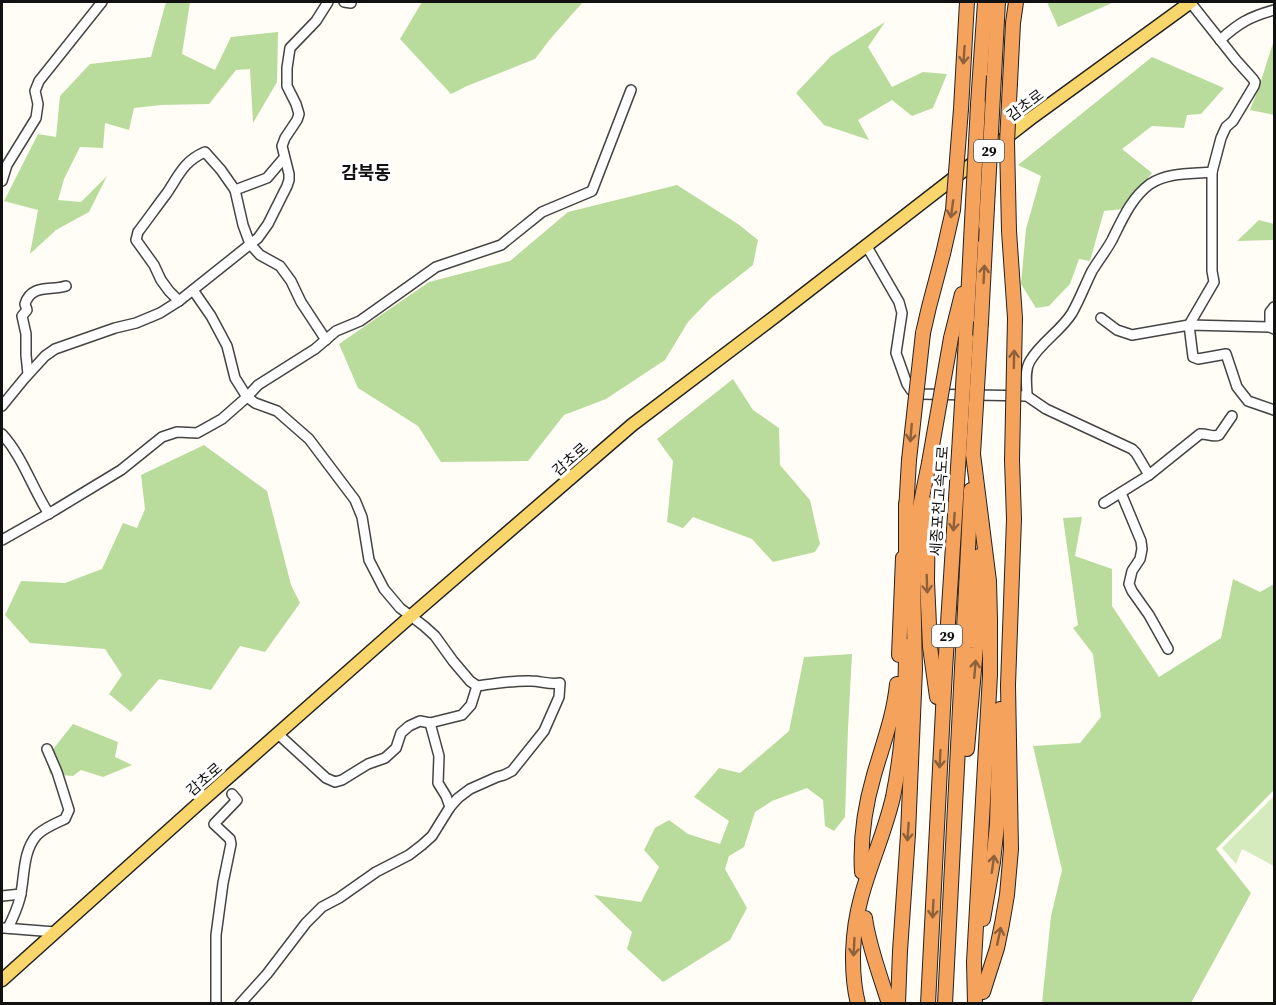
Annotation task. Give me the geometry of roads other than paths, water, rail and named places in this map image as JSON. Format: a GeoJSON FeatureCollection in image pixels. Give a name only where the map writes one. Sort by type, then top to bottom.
{"type":"FeatureCollection","features":[{"type":"Feature","properties":{"kind":"highway"},"geometry":{"type":"LineString","coordinates":[[862,872],[863,826],[867,803],[896,696],[909,460],[923,333],[952,210],[967,2]]}},
{"type":"Feature","properties":{"kind":"highway","name":"세종포천고속도로"},"geometry":{"type":"LineString","coordinates":[[945,1004],[951,895],[966,453],[959,338],[970,257],[985,2]]}},
{"type":"Feature","properties":{"kind":"highway","name":"세종포천고속도로"},"geometry":{"type":"LineString","coordinates":[[928,1004],[942,727],[966,453],[981,322],[998,2]]}},
{"type":"Feature","properties":{"kind":"highway"},"geometry":{"type":"LineString","coordinates":[[974,962],[988,897],[997,825],[999,782],[998,742],[1008,575],[1015,318],[1006,142],[1016,2]]}},
{"type":"Feature","properties":{"kind":"highway"},"geometry":{"type":"LineString","coordinates":[[897,1004],[908,834],[915,669],[913,580],[919,512],[959,338]]}},
{"type":"Feature","properties":{"kind":"highway"},"geometry":{"type":"LineString","coordinates":[[966,453],[981,512],[989,580],[990,664],[974,962],[979,998]]}},
{"type":"Feature","properties":{"kind":"highway"},"geometry":{"type":"LineString","coordinates":[[979,998],[991,967],[1002,924],[1011,849],[1008,685],[1014,519],[1012,460]]}},
{"type":"Feature","properties":{"kind":"highway"},"geometry":{"type":"LineString","coordinates":[[929,463],[927,581],[930,636],[942,727]]}},
{"type":"Feature","properties":{"kind":"highway"},"geometry":{"type":"LineString","coordinates":[[858,1004],[854,975],[855,930],[860,900],[893,796],[903,728],[906,504]]}},
{"type":"Feature","properties":{"kind":"highway"},"geometry":{"type":"LineString","coordinates":[[951,895],[976,648],[981,512]]}},
{"type":"Feature","properties":{"kind":"highway"},"geometry":{"type":"LineString","coordinates":[[865,918],[867,933],[889,1004]]}},
{"type":"Feature","properties":{"kind":"main road","name":"감초로"},"geometry":{"type":"LineString","coordinates":[[2,980],[214,789],[632,425],[1030,119],[1191,2]]}},
{"type":"Feature","properties":{"kind":"street"},"geometry":{"type":"LineString","coordinates":[[2,182],[7,165],[36,118],[38,104],[35,91],[39,81],[102,2]]}},
{"type":"Feature","properties":{"kind":"street"},"geometry":{"type":"LineString","coordinates":[[2,406],[45,356],[56,349],[160,313],[179,301],[258,238],[287,186],[289,174],[282,146],[299,114],[287,86],[290,48],[316,21],[328,2]]}},
{"type":"Feature","properties":{"kind":"street"},"geometry":{"type":"LineString","coordinates":[[1191,2],[1255,82],[1233,121],[1226,127],[1212,172],[1214,282],[1189,325],[1192,356],[1198,359],[1226,354],[1237,387],[1249,402],[1275,410]]}},
{"type":"Feature","properties":{"kind":"street"},"geometry":{"type":"LineString","coordinates":[[1220,40],[1248,18],[1275,10]]}},
{"type":"Feature","properties":{"kind":"street"},"geometry":{"type":"LineString","coordinates":[[2,540],[121,470],[162,436],[177,432],[197,434],[222,419],[258,385],[315,349],[336,331],[360,321],[436,267],[501,245],[542,212],[592,191],[631,90]]}},
{"type":"Feature","properties":{"kind":"street"},"geometry":{"type":"LineString","coordinates":[[179,301],[165,286],[154,265],[136,240],[138,232],[182,168],[205,152],[235,190],[250,244],[260,255],[279,266],[291,280],[326,340]]}},
{"type":"Feature","properties":{"kind":"street"},"geometry":{"type":"LineString","coordinates":[[235,190],[267,178],[284,158]]}},
{"type":"Feature","properties":{"kind":"street"},"geometry":{"type":"LineString","coordinates":[[1027,396],[1026,369],[1030,360],[1071,314],[1118,225],[1140,194],[1151,184],[1165,177],[1212,172]]}},
{"type":"Feature","properties":{"kind":"street"},"geometry":{"type":"LineString","coordinates":[[866,245],[899,302],[902,313],[896,353],[911,390],[919,394],[1027,396],[1046,409],[1132,449],[1149,475]]}},
{"type":"Feature","properties":{"kind":"street"},"geometry":{"type":"LineString","coordinates":[[28,374],[26,334],[22,316],[27,310],[25,304],[27,297],[39,289],[57,289],[66,286]]}},
{"type":"Feature","properties":{"kind":"street"},"geometry":{"type":"LineString","coordinates":[[193,290],[211,316],[227,346],[235,378],[247,397],[255,403],[277,411],[309,439],[355,500],[362,517],[369,560],[384,589],[400,608],[435,636],[453,662],[477,686],[533,681],[553,685],[560,683],[555,709],[544,731],[512,771],[470,789],[450,807],[432,836],[422,845],[322,908],[306,922],[267,974],[240,1004]]}},
{"type":"Feature","properties":{"kind":"street"},"geometry":{"type":"LineString","coordinates":[[1101,318],[1117,330],[1132,334],[1189,325],[1272,328],[1270,312],[1275,307]]}},
{"type":"Feature","properties":{"kind":"street"},"geometry":{"type":"LineString","coordinates":[[1104,503],[1149,475],[1200,434],[1214,437],[1219,435],[1232,417]]}},
{"type":"Feature","properties":{"kind":"street"},"geometry":{"type":"LineString","coordinates":[[2,434],[11,445],[49,514]]}},
{"type":"Feature","properties":{"kind":"street"},"geometry":{"type":"LineString","coordinates":[[1121,493],[1141,541],[1142,549],[1129,584],[1168,650]]}},
{"type":"Feature","properties":{"kind":"street"},"geometry":{"type":"LineString","coordinates":[[278,734],[326,778],[335,782],[368,764],[386,758],[396,748],[401,733],[409,726],[420,721],[430,723],[462,715],[471,705],[477,686]]}},
{"type":"Feature","properties":{"kind":"street"},"geometry":{"type":"LineString","coordinates":[[430,723],[440,756],[438,783],[450,807]]}},
{"type":"Feature","properties":{"kind":"street"},"geometry":{"type":"LineString","coordinates":[[4,928],[14,916],[31,844],[38,834],[65,819],[69,810],[47,749]]}},
{"type":"Feature","properties":{"kind":"street"},"geometry":{"type":"LineString","coordinates":[[232,774],[232,794]]}},
{"type":"Feature","properties":{"kind":"street"},"geometry":{"type":"LineString","coordinates":[[214,789],[232,794],[237,800],[214,824],[230,839],[231,844],[216,935],[216,1004]]}},
{"type":"Feature","properties":{"kind":"street"},"geometry":{"type":"LineString","coordinates":[[2,896],[21,894]]}},
{"type":"Feature","properties":{"kind":"street"},"geometry":{"type":"LineString","coordinates":[[4,928],[55,932]]}},
{"type":"Feature","properties":{"kind":"district","name":"감북동"},"geometry":{"type":"Point","coordinates":[366,172]}}]}
